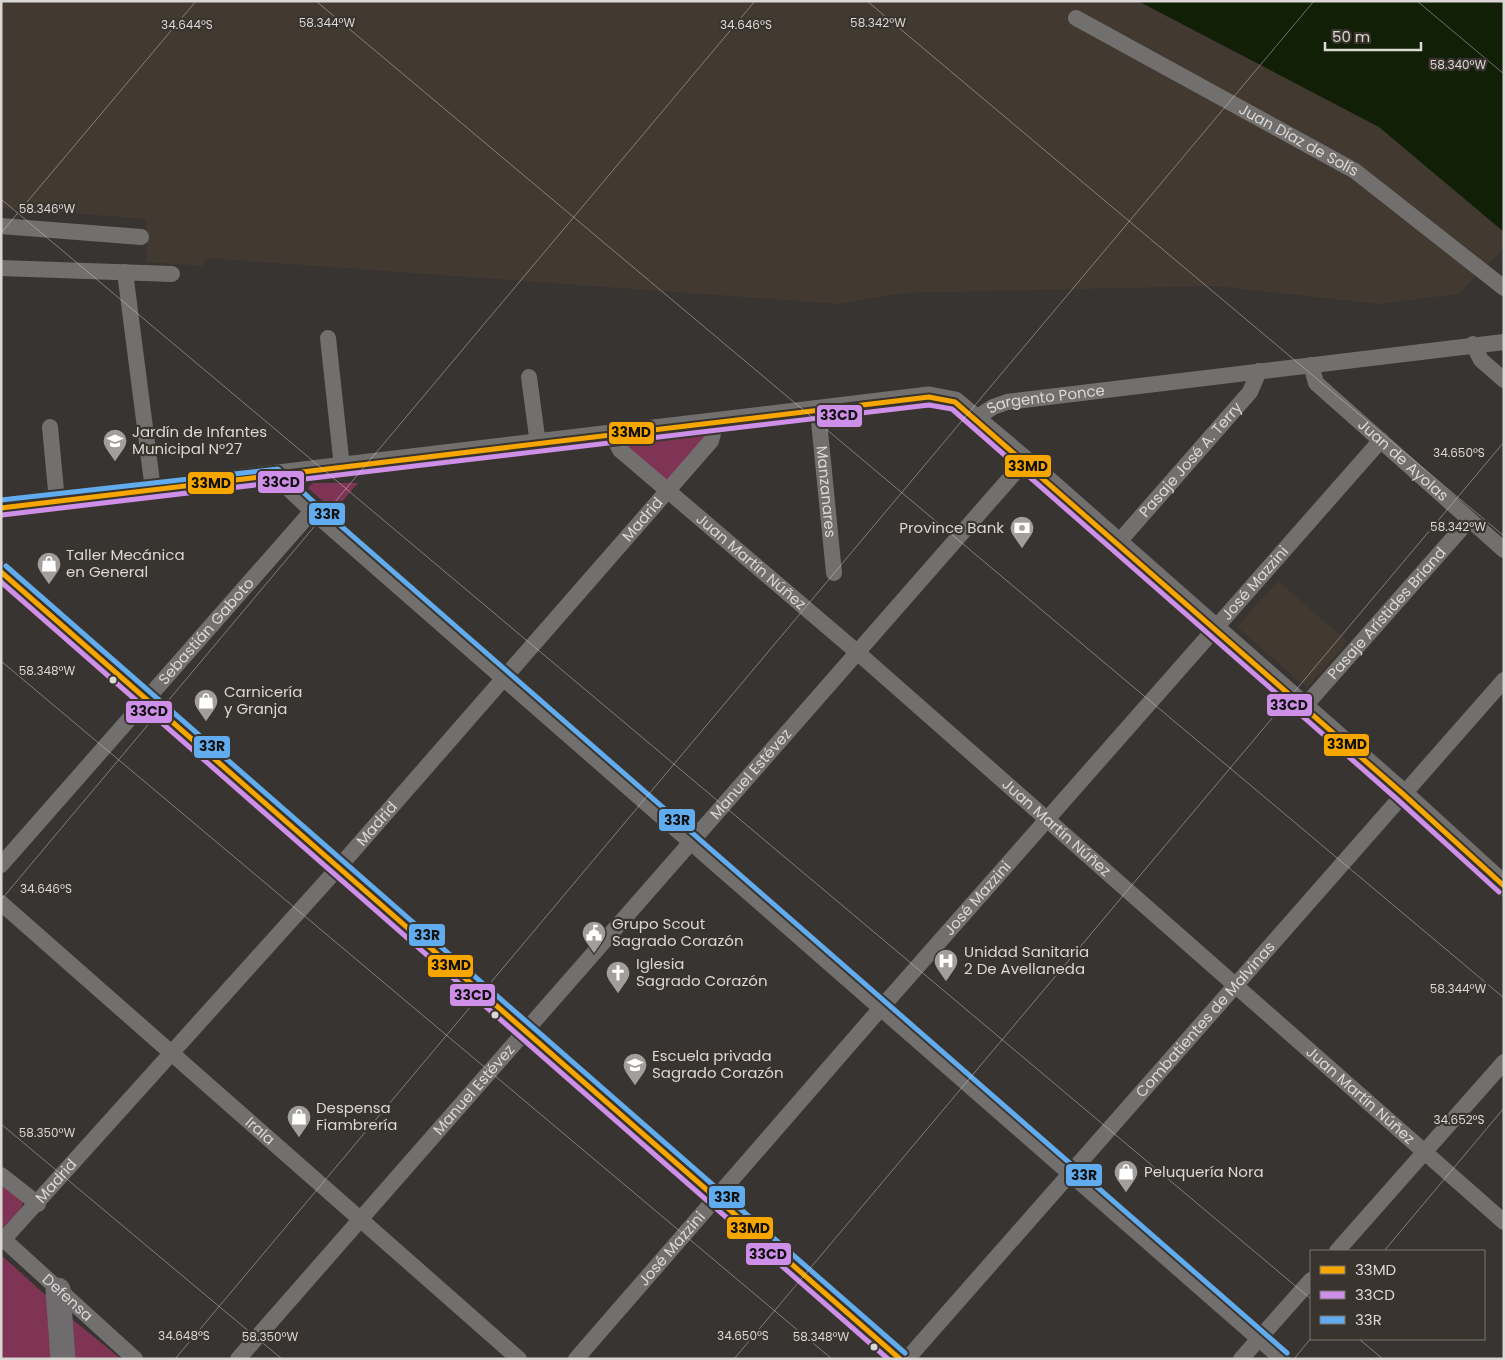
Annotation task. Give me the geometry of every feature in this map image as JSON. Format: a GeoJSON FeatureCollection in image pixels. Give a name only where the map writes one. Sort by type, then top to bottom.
{"type":"FeatureCollection","features":[{"type":"Feature","properties":{"kind":"highway"},"geometry":{"type":"LineString","coordinates":[[58,1290],[63,1359]]}},
{"type":"Feature","properties":{"kind":"main road","name":"Sargento Ponce"},"geometry":{"type":"LineString","coordinates":[[1,508],[929,397],[950,400],[976,418]]}},
{"type":"Feature","properties":{"kind":"main road"},"geometry":{"type":"LineString","coordinates":[[976,418],[1117,544],[1502,880]]}},
{"type":"Feature","properties":{"kind":"main road"},"geometry":{"type":"LineString","coordinates":[[1,572],[900,1359]]}},
{"type":"Feature","properties":{"kind":"street","name":"Juan Díaz de Solís"},"geometry":{"type":"LineString","coordinates":[[1076,18],[1355,171],[1504,288]]}},
{"type":"Feature","properties":{"kind":"street"},"geometry":{"type":"LineString","coordinates":[[1,226],[141,237]]}},
{"type":"Feature","properties":{"kind":"street"},"geometry":{"type":"LineString","coordinates":[[1,268],[172,274]]}},
{"type":"Feature","properties":{"kind":"street"},"geometry":{"type":"LineString","coordinates":[[125,272],[153,490]]}},
{"type":"Feature","properties":{"kind":"street"},"geometry":{"type":"LineString","coordinates":[[328,338],[342,467]]}},
{"type":"Feature","properties":{"kind":"street","name":"Sargento Ponce"},"geometry":{"type":"LineString","coordinates":[[976,418],[993,407],[1007,402],[1473,344],[1504,342]]}},
{"type":"Feature","properties":{"kind":"street"},"geometry":{"type":"LineString","coordinates":[[1473,344],[1481,360],[1504,380]]}},
{"type":"Feature","properties":{"kind":"street","name":"Juan de Ayolas"},"geometry":{"type":"LineString","coordinates":[[1311,365],[1316,383],[1504,550]]}},
{"type":"Feature","properties":{"kind":"street","name":"Pasaje José A. Terry"},"geometry":{"type":"LineString","coordinates":[[1117,544],[1250,392],[1259,371]]}},
{"type":"Feature","properties":{"kind":"street"},"geometry":{"type":"LineString","coordinates":[[529,377],[538,444]]}},
{"type":"Feature","properties":{"kind":"street","name":"Manzanares"},"geometry":{"type":"LineString","coordinates":[[818,411],[834,573]]}},
{"type":"Feature","properties":{"kind":"street","name":"Madrid"},"geometry":{"type":"LineString","coordinates":[[3,1238],[38,1204],[339,867],[711,441],[716,422]]}},
{"type":"Feature","properties":{"kind":"street"},"geometry":{"type":"LineString","coordinates":[[50,427],[57,501]]}},
{"type":"Feature","properties":{"kind":"street","name":"Juan Martín Núñez"},"geometry":{"type":"LineString","coordinates":[[612,434],[620,450],[1048,818],[1504,1222]]}},
{"type":"Feature","properties":{"kind":"street","name":"José Mazzini"},"geometry":{"type":"LineString","coordinates":[[576,1359],[881,1008],[1381,440]]}},
{"type":"Feature","properties":{"kind":"street","name":"Manuel Estévez"},"geometry":{"type":"LineString","coordinates":[[238,1359],[1025,461]]}},
{"type":"Feature","properties":{"kind":"street"},"geometry":{"type":"LineString","coordinates":[[274,475],[312,511],[1282,1359]]}},
{"type":"Feature","properties":{"kind":"street","name":"Sebastián Gaboto"},"geometry":{"type":"LineString","coordinates":[[1,865],[312,511]]}},
{"type":"Feature","properties":{"kind":"street","name":"Pasaje Arístides Briand"},"geometry":{"type":"LineString","coordinates":[[1304,708],[1468,520]]}},
{"type":"Feature","properties":{"kind":"street","name":"Combatientes de Malvinas"},"geometry":{"type":"LineString","coordinates":[[907,1359],[1237,986],[1504,680]]}},
{"type":"Feature","properties":{"kind":"street","name":"Irala"},"geometry":{"type":"LineString","coordinates":[[1,903],[519,1359]]}},
{"type":"Feature","properties":{"kind":"street"},"geometry":{"type":"LineString","coordinates":[[1338,1250],[1504,1062]]}},
{"type":"Feature","properties":{"kind":"street"},"geometry":{"type":"LineString","coordinates":[[1,1175],[38,1204]]}},
{"type":"Feature","properties":{"kind":"street","name":"Defensa"},"geometry":{"type":"LineString","coordinates":[[3,1238],[135,1359]]}},
{"type":"Feature","properties":{"kind":"street"},"geometry":{"type":"LineString","coordinates":[[1241,1359],[1310,1281]]}},
{"type":"Feature","properties":{"kind":"shaded area"},"geometry":{"type":"Polygon","coordinates":[[[1,1],[1138,1],[1379,127],[1504,232],[1504,248],[1458,294],[1379,304],[1215,286],[903,293],[840,304],[206,258],[203,266],[147,262],[146,219],[1,208],[1,1]]]}},
{"type":"Feature","properties":{"kind":"shaded area"},"geometry":{"type":"Polygon","coordinates":[[[1138,1],[1504,1],[1504,232],[1379,127],[1138,1]]]}},
{"type":"Feature","properties":{"kind":"shaded area"},"geometry":{"type":"Polygon","coordinates":[[[716,422],[668,490],[616,444],[716,422]]]}},
{"type":"Feature","properties":{"kind":"shaded area"},"geometry":{"type":"Polygon","coordinates":[[[313,483],[358,483],[334,511],[308,488],[313,483]]]}},
{"type":"Feature","properties":{"kind":"shaded area"},"geometry":{"type":"Polygon","coordinates":[[[1278,581],[1348,642],[1307,688],[1237,627],[1278,581]]]}},
{"type":"Feature","properties":{"kind":"shaded area"},"geometry":{"type":"Polygon","coordinates":[[[1,1180],[20,1197],[23,1203],[21,1208],[1,1230],[1,1180]]]}},
{"type":"Feature","properties":{"kind":"shaded area"},"geometry":{"type":"Polygon","coordinates":[[[1,1255],[51,1300],[57,1359],[1,1359],[1,1255]]]}},
{"type":"Feature","properties":{"kind":"shaded area"},"geometry":{"type":"Polygon","coordinates":[[[72,1319],[121,1359],[73,1359],[72,1319]]]}},
{"type":"Feature","properties":{"kind":"transit line","name":"33MD"},"geometry":{"type":"LineString","coordinates":[[1,508],[929,397],[955,402],[1403,794],[1504,886]]}},
{"type":"Feature","properties":{"kind":"transit line","name":"33CD"},"geometry":{"type":"LineString","coordinates":[[2,515],[929,405],[952,409],[1398,800],[1499,892]]}},
{"type":"Feature","properties":{"kind":"transit line","name":"33R"},"geometry":{"type":"LineString","coordinates":[[1,500],[278,469],[1287,1353]]}},
{"type":"Feature","properties":{"kind":"transit line","name":"33R"},"geometry":{"type":"LineString","coordinates":[[6,566],[905,1353]]}},
{"type":"Feature","properties":{"kind":"transit line","name":"33MD"},"geometry":{"type":"LineString","coordinates":[[1,572],[900,1359]]}},
{"type":"Feature","properties":{"kind":"transit line","name":"33CD"},"geometry":{"type":"LineString","coordinates":[[1,582],[888,1359]]}},
{"type":"Feature","properties":{"kind":"place","name":"Jardín de Infantes Municipal N°27"},"geometry":{"type":"Point","coordinates":[115,462]}},
{"type":"Feature","properties":{"kind":"place","name":"Province Bank"},"geometry":{"type":"Point","coordinates":[1022,549]}},
{"type":"Feature","properties":{"kind":"place","name":"Taller Mecánica en General"},"geometry":{"type":"Point","coordinates":[49,585]}},
{"type":"Feature","properties":{"kind":"place","name":"Carnicería y Granja"},"geometry":{"type":"Point","coordinates":[206,722]}},
{"type":"Feature","properties":{"kind":"place","name":"Grupo Scout Sagrado Corazón"},"geometry":{"type":"Point","coordinates":[594,954]}},
{"type":"Feature","properties":{"kind":"place","name":"Unidad Sanitaria 2 De Avellaneda"},"geometry":{"type":"Point","coordinates":[946,982]}},
{"type":"Feature","properties":{"kind":"place","name":"Iglesia Sagrado Corazón"},"geometry":{"type":"Point","coordinates":[618,994]}},
{"type":"Feature","properties":{"kind":"place","name":"Escuela privada Sagrado Corazón"},"geometry":{"type":"Point","coordinates":[635,1086]}},
{"type":"Feature","properties":{"kind":"place","name":"Despensa Fiambrería"},"geometry":{"type":"Point","coordinates":[299,1138]}},
{"type":"Feature","properties":{"kind":"place","name":"Peluquería Nora"},"geometry":{"type":"Point","coordinates":[1126,1193]}}]}
